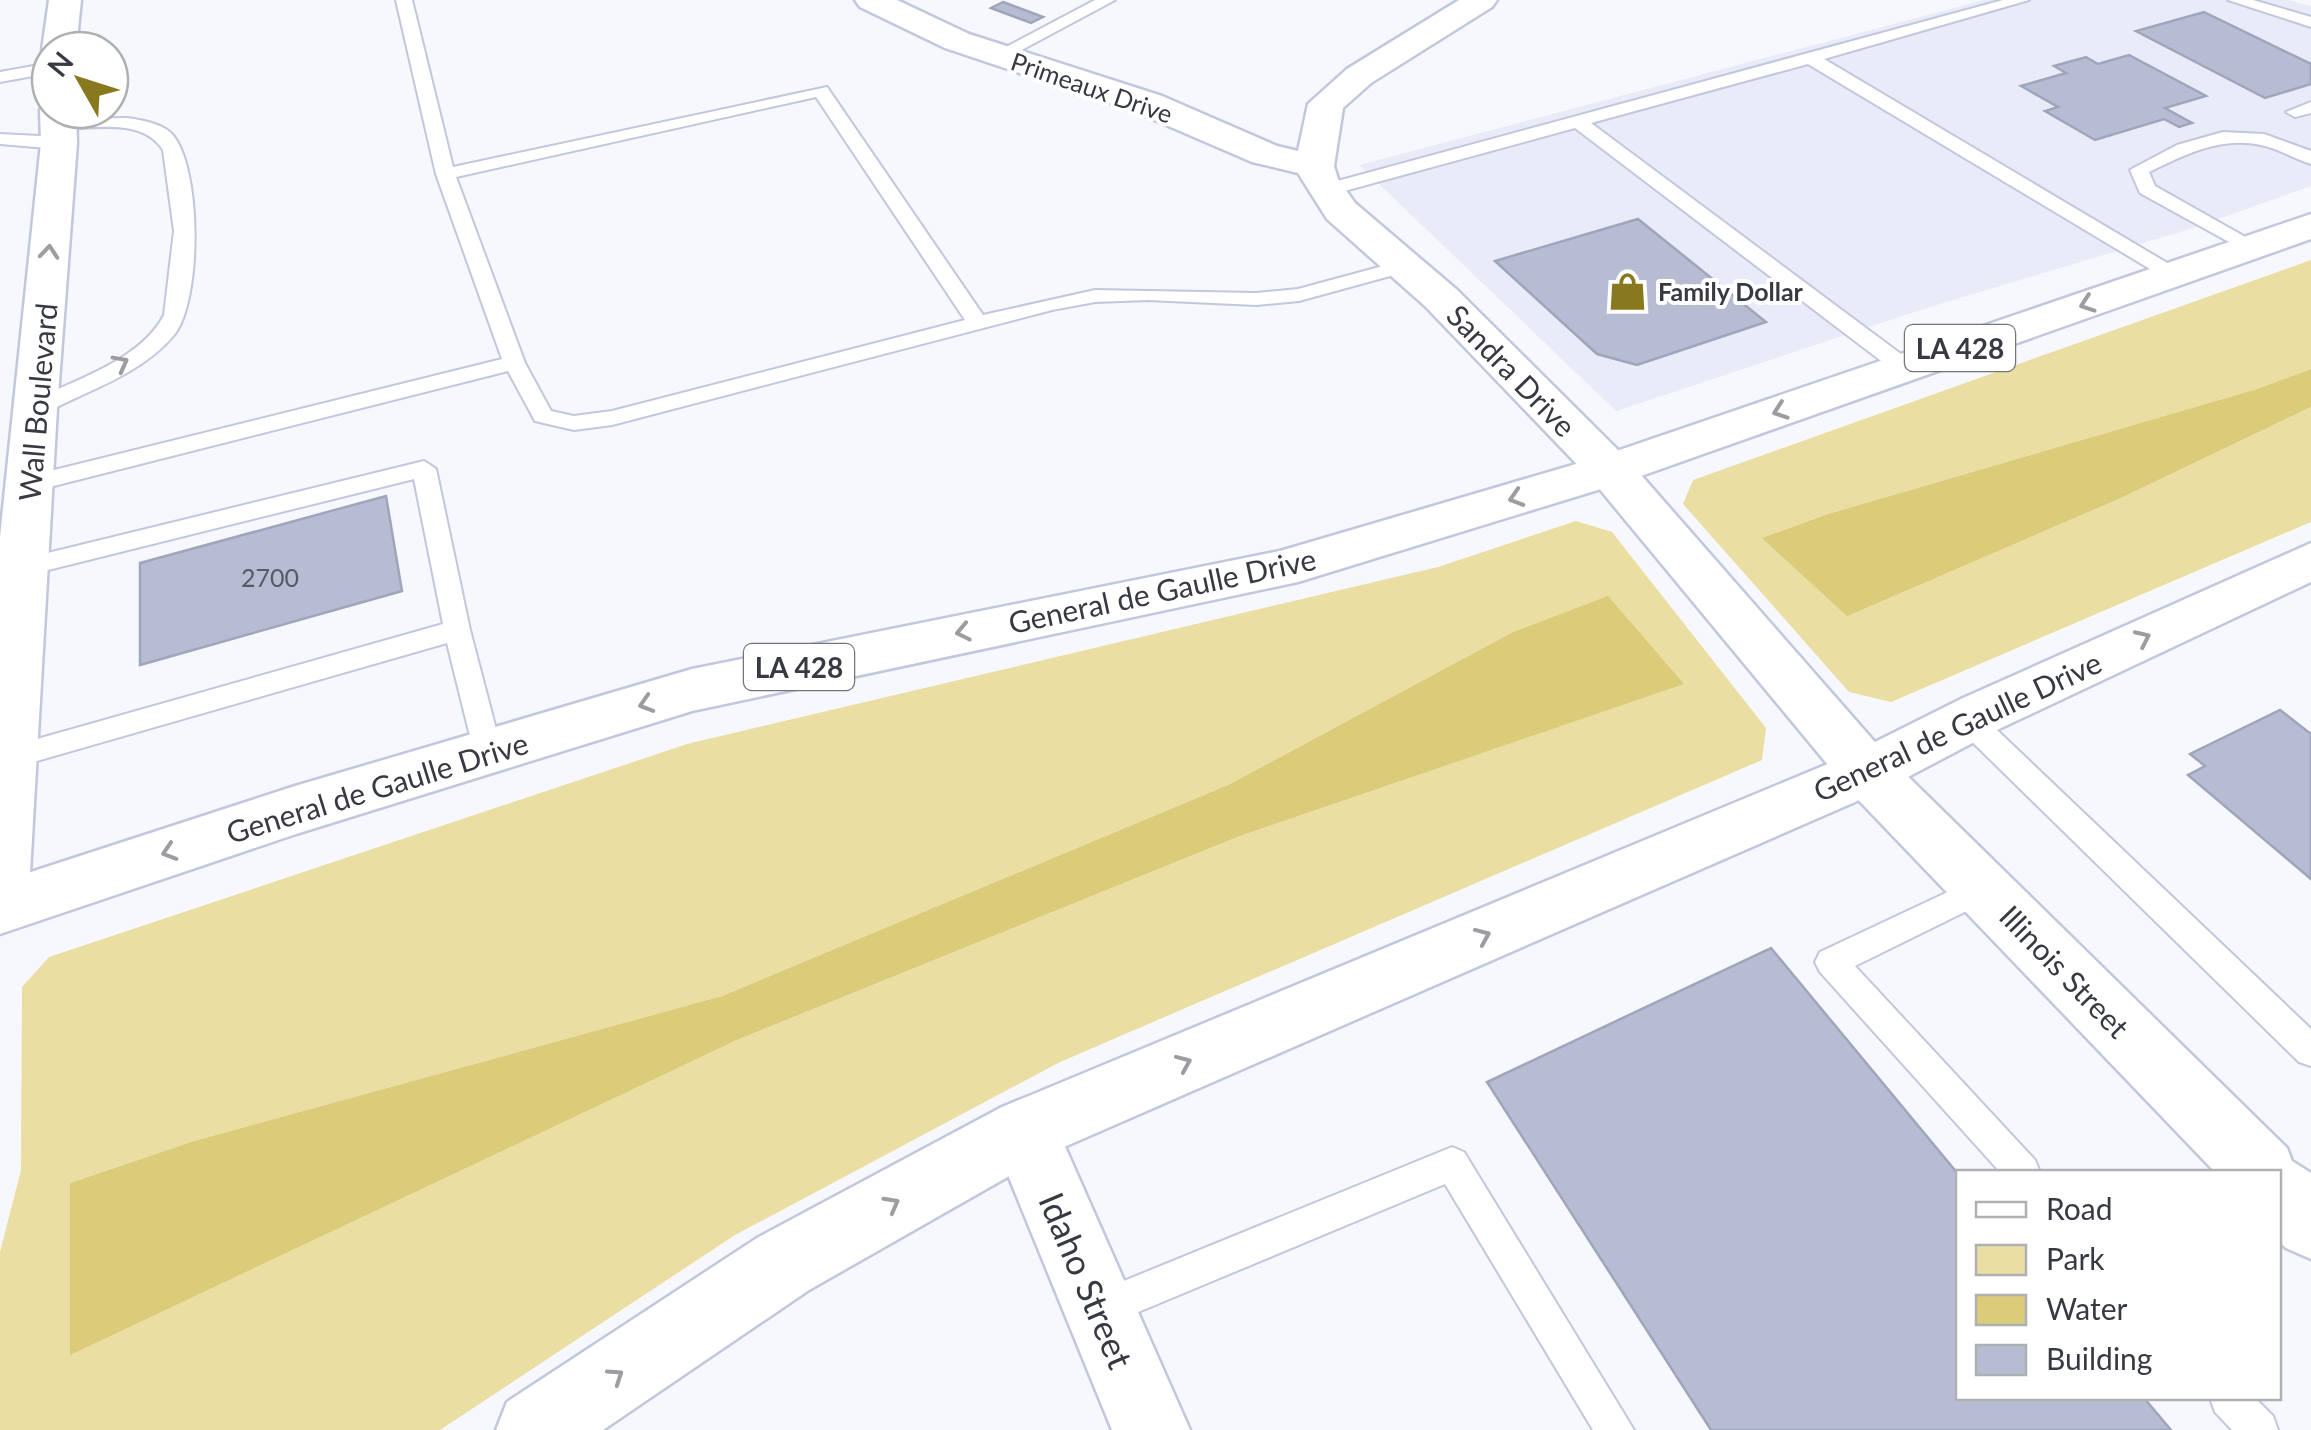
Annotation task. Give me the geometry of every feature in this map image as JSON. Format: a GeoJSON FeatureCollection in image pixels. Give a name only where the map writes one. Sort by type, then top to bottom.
{"type":"FeatureCollection","features":[{"type":"Feature","properties":{"kind":"street"},"geometry":{"type":"LineString","coordinates":[[61,30],[65,0]]}},
{"type":"Feature","properties":{"kind":"street","name":"Primeaux Drive"},"geometry":{"type":"LineString","coordinates":[[871,0],[957,41],[1150,104],[1320,178]]}},
{"type":"Feature","properties":{"kind":"street"},"geometry":{"type":"LineString","coordinates":[[1320,178],[1318,134],[1326,104],[1359,76],[1481,0]]}},
{"type":"Feature","properties":{"kind":"street","name":"Wall Boulevard"},"geometry":{"type":"LineString","coordinates":[[0,873],[59,130]]}},
{"type":"Feature","properties":{"kind":"street","name":"Sandra Drive"},"geometry":{"type":"LineString","coordinates":[[1320,178],[1341,211],[1440,298],[1610,470],[1867,772]]}},
{"type":"Feature","properties":{"kind":"street","name":"General de Gaulle Drive"},"geometry":{"type":"LineString","coordinates":[[0,908],[295,810],[692,690],[1280,568],[1610,470],[2311,226]]}},
{"type":"Feature","properties":{"kind":"street","name":"General de Gaulle Drive"},"geometry":{"type":"LineString","coordinates":[[535,1430],[783,1264],[1024,1131],[1867,772],[1968,720],[2311,561]]}},
{"type":"Feature","properties":{"kind":"street","name":"Illinois Street"},"geometry":{"type":"LineString","coordinates":[[1867,772],[2260,1170]]}},
{"type":"Feature","properties":{"kind":"street","name":"Idaho Street"},"geometry":{"type":"LineString","coordinates":[[1024,1131],[1151,1430]]}},
{"type":"Feature","properties":{"kind":"street"},"geometry":{"type":"LineString","coordinates":[[2281,1193],[2311,1223]]}},
{"type":"Feature","properties":{"kind":"lane"},"geometry":{"type":"LineString","coordinates":[[404,0],[444,174],[514,362],[544,416],[574,423],[632,413],[1095,296],[1148,294],[1256,300],[1300,295],[1404,266]]}},
{"type":"Feature","properties":{"kind":"lane"},"geometry":{"type":"LineString","coordinates":[[999,54],[1107,0]]}},
{"type":"Feature","properties":{"kind":"lane"},"geometry":{"type":"LineString","coordinates":[[1320,178],[1580,123],[1807,56],[2022,0]]}},
{"type":"Feature","properties":{"kind":"lane"},"geometry":{"type":"LineString","coordinates":[[2236,0],[2311,22]]}},
{"type":"Feature","properties":{"kind":"lane"},"geometry":{"type":"LineString","coordinates":[[1807,56],[2172,274]]}},
{"type":"Feature","properties":{"kind":"lane"},"geometry":{"type":"LineString","coordinates":[[0,76],[30,71]]}},
{"type":"Feature","properties":{"kind":"lane"},"geometry":{"type":"LineString","coordinates":[[444,174],[821,91],[978,323]]}},
{"type":"Feature","properties":{"kind":"lane"},"geometry":{"type":"LineString","coordinates":[[1580,123],[1904,368]]}},
{"type":"Feature","properties":{"kind":"lane"},"geometry":{"type":"LineString","coordinates":[[34,409],[137,354],[170,327],[184,283],[184,221],[171,143],[162,134],[130,125]]}},
{"type":"Feature","properties":{"kind":"lane"},"geometry":{"type":"LineString","coordinates":[[0,140],[42,130]]}},
{"type":"Feature","properties":{"kind":"lane"},"geometry":{"type":"LineString","coordinates":[[2249,247],[2147,189],[2139,170],[2191,143],[2232,134],[2280,142],[2311,158]]}},
{"type":"Feature","properties":{"kind":"lane"},"geometry":{"type":"LineString","coordinates":[[30,484],[514,362]]}},
{"type":"Feature","properties":{"kind":"lane"},"geometry":{"type":"LineString","coordinates":[[24,567],[424,469],[457,630],[488,752]]}},
{"type":"Feature","properties":{"kind":"lane"},"geometry":{"type":"LineString","coordinates":[[9,758],[457,630]]}},
{"type":"Feature","properties":{"kind":"lane"},"geometry":{"type":"LineString","coordinates":[[1968,720],[2311,1051]]}},
{"type":"Feature","properties":{"kind":"lane"},"geometry":{"type":"LineString","coordinates":[[1984,888],[1831,962],[2021,1170]]}},
{"type":"Feature","properties":{"kind":"lane"},"geometry":{"type":"LineString","coordinates":[[1100,1309],[1452,1164],[1614,1430]]}},
{"type":"Feature","properties":{"kind":"lane"},"geometry":{"type":"LineString","coordinates":[[2231,1400],[2259,1430]]}},
{"type":"Feature","properties":{"kind":"shaded area"},"geometry":{"type":"Polygon","coordinates":[[[1984,0],[2288,0],[2311,6],[2311,186],[2187,230],[1930,307],[1616,411],[1359,165],[1984,0]]]}},
{"type":"Feature","properties":{"kind":"green space"},"geometry":{"type":"Polygon","coordinates":[[[2311,260],[2311,369],[2257,389],[1828,514],[1763,538],[1847,615],[2121,498],[2311,407],[2311,522],[1891,702],[1849,692],[1683,504],[1693,480],[2311,260]]]}},
{"type":"Feature","properties":{"kind":"green space"},"geometry":{"type":"Polygon","coordinates":[[[1576,521],[1612,532],[1766,728],[1762,760],[1060,1062],[735,1235],[440,1430],[0,1430],[0,1252],[21,1170],[22,987],[49,957],[687,744],[1438,567],[1576,521]],[[1511,633],[1228,785],[722,996],[194,1141],[70,1183],[70,1354],[737,1040],[1240,836],[1683,684],[1511,633]]]}},
{"type":"Feature","properties":{"kind":"water"},"geometry":{"type":"Polygon","coordinates":[[[2311,369],[2311,407],[2121,498],[1847,616],[1762,538],[1828,514],[2257,389],[2311,369]]]}},
{"type":"Feature","properties":{"kind":"water"},"geometry":{"type":"Polygon","coordinates":[[[1608,596],[1684,684],[1240,836],[737,1040],[70,1355],[70,1183],[194,1141],[722,996],[1228,785],[1511,633],[1608,596]]]}},
{"type":"Feature","properties":{"kind":"building"},"geometry":{"type":"Polygon","coordinates":[[[1003,2],[1043,17],[1031,23],[991,8],[1003,2]]]}},
{"type":"Feature","properties":{"kind":"building"},"geometry":{"type":"Polygon","coordinates":[[[2204,12],[2311,64],[2311,84],[2265,98],[2136,31],[2204,12]]]}},
{"type":"Feature","properties":{"kind":"building"},"geometry":{"type":"Polygon","coordinates":[[[2129,55],[2206,96],[2165,108],[2192,123],[2179,127],[2164,119],[2095,140],[2045,111],[2058,107],[2021,86],[2066,73],[2054,66],[2086,57],[2098,64],[2129,55]]]}},
{"type":"Feature","properties":{"kind":"building","name":"Family Dollar"},"geometry":{"type":"Polygon","coordinates":[[[1638,219],[1766,322],[1637,365],[1597,354],[1495,261],[1638,219]]]}},
{"type":"Feature","properties":{"kind":"building"},"geometry":{"type":"Polygon","coordinates":[[[386,496],[402,591],[140,665],[140,563],[386,496]]]}},
{"type":"Feature","properties":{"kind":"building"},"geometry":{"type":"Polygon","coordinates":[[[2280,710],[2311,734],[2311,879],[2188,775],[2205,766],[2190,754],[2280,710]]]}},
{"type":"Feature","properties":{"kind":"building"},"geometry":{"type":"Polygon","coordinates":[[[1771,948],[1956,1172],[1956,1400],[2146,1400],[2171,1430],[1711,1430],[1487,1082],[1771,948]]]}},
{"type":"Feature","properties":{"kind":"place","name":"Family Dollar"},"geometry":{"type":"Point","coordinates":[1628,291]}}]}
